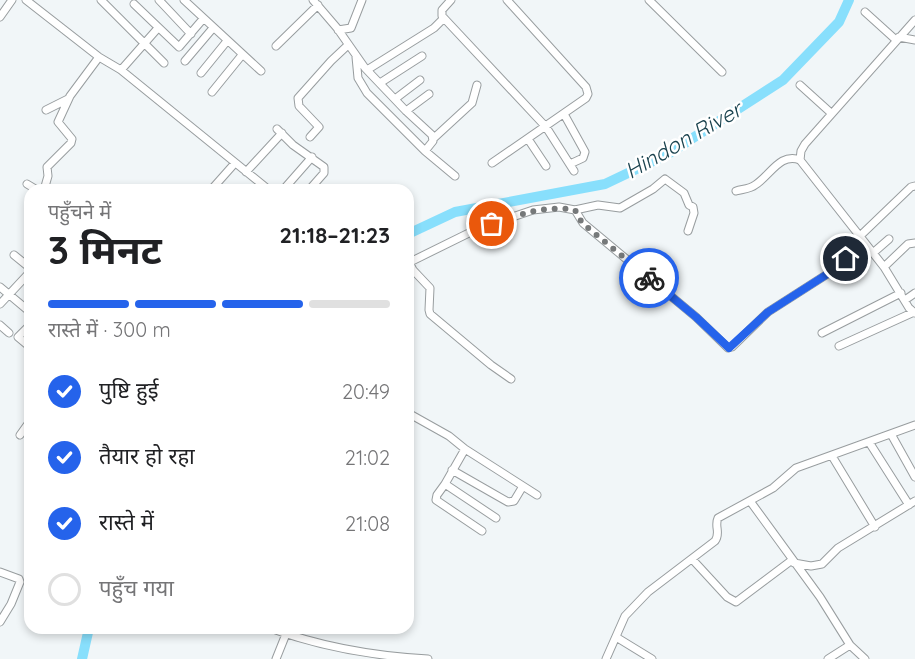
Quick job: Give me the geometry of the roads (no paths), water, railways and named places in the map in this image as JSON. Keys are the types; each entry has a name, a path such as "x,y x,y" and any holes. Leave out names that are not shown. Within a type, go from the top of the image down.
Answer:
{"street":[{"path":"0,17 12,0"},
{"path":"26,0 99,57 121,70 261,184"},
{"path":"101,0 164,63"},
{"path":"159,0 191,34"},
{"path":"184,0 261,71"},
{"path":"338,30 351,28 362,0"},
{"path":"451,0 442,10 444,18 546,128 572,167 583,158 585,152 564,114"},
{"path":"492,163 546,128 586,98 588,90 507,0"},
{"path":"649,0 722,72"},
{"path":"276,46 316,2 367,70 434,138"},
{"path":"134,4 179,47 203,19"},
{"path":"865,12 897,39 915,40"},
{"path":"367,70 434,28 444,18"},
{"path":"800,160 802,147 915,20"},
{"path":"121,70 158,28"},
{"path":"185,61 213,28"},
{"path":"201,73 227,41"},
{"path":"310,138 319,127 299,106 298,98 348,45"},
{"path":"212,92 243,55"},
{"path":"380,83 422,56"},
{"path":"46,184 47,167 71,143 72,139 58,122 68,99 99,57"},
{"path":"356,57 358,78 367,93 425,151 455,176"},
{"path":"395,99 420,80"},
{"path":"425,151 434,138 472,103 477,85"},
{"path":"800,85 831,113"},
{"path":"406,111 429,94"},
{"path":"46,110 68,99"},
{"path":"403,128 416,120"},
{"path":"246,172 279,131 324,167 325,170 314,184"},
{"path":"528,140 546,166"},
{"path":"288,184 312,157"},
{"path":"736,191 758,184 784,159 800,160 884,267 914,313 839,346"},
{"path":"220,184 235,163"},
{"path":"414,260 477,229 533,210 559,207 575,210 598,205 624,207 665,179 684,194 693,207 694,213 688,231"},
{"path":"860,236 911,187 915,186"},
{"path":"575,210 582,223 696,317 729,348 768,312 829,273 865,244"},
{"path":"873,253 889,239"},
{"path":"884,267 908,244 915,243"},
{"path":"14,255 24,264"},
{"path":"414,271 430,288 430,314 511,379"},
{"path":"0,304 24,277"},
{"path":"0,286 24,307"},
{"path":"822,333 901,293"},
{"path":"905,300 915,293"},
{"path":"0,326 9,333"},
{"path":"24,331 18,337 24,342"},
{"path":"414,416 449,436 465,449 537,495"},
{"path":"606,659 625,616 648,592 717,537 718,518 773,488 785,475 796,468 915,425"},
{"path":"20,435 24,429"},
{"path":"891,434 915,477"},
{"path":"793,561 810,566 822,564 838,548 912,503 869,442"},
{"path":"465,449 436,500 482,531"},
{"path":"832,456 875,527"},
{"path":"452,470 508,502 514,501 523,486"},
{"path":"445,484 496,518"},
{"path":"750,501 820,597 850,645 865,659"},
{"path":"692,559 727,597 736,602 793,561"},
{"path":"0,572 19,579 20,582 0,622"},
{"path":"276,659 286,634 342,649 428,659"},
{"path":"616,637 652,659"},
{"path":"828,659 850,645"}],"waterway":[{"name":"Hindon River","path":"414,231 455,212 605,184 668,154 783,80 839,22 849,0"},
{"name":"Hindon River","path":"82,659 88,634"}]}
